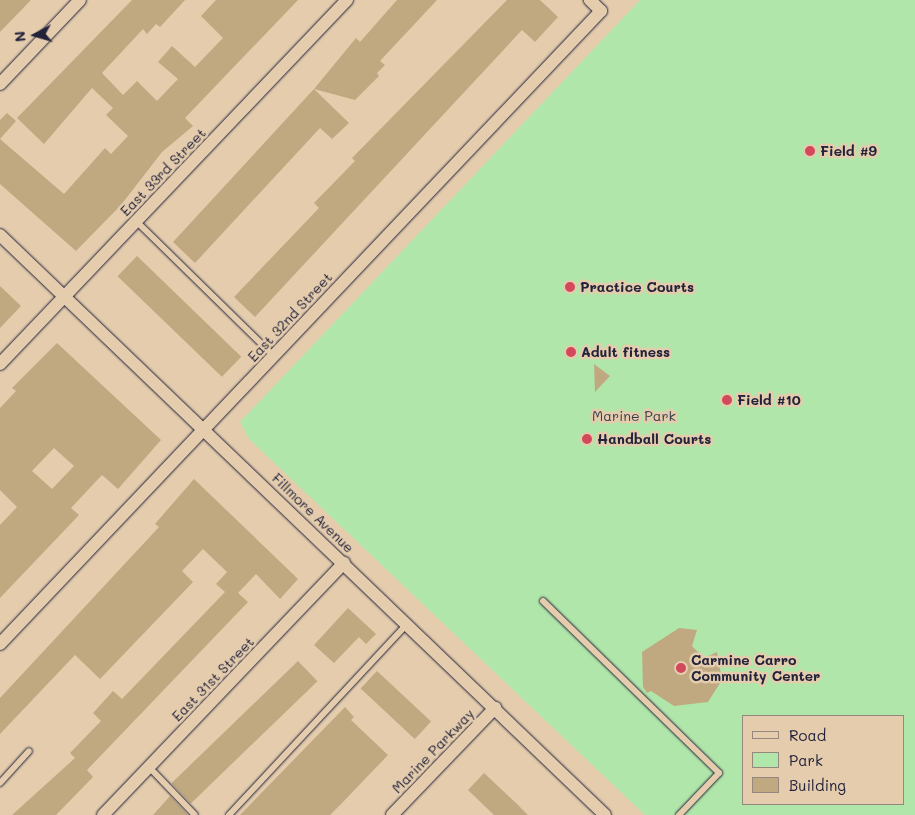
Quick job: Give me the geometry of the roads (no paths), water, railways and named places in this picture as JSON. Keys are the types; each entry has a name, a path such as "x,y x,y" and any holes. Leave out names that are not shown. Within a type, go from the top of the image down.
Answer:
{"street":[{"path":"0,84 80,0"},
{"name":"East 33rd Street","path":"0,364 347,0"},
{"name":"East 32nd Street","path":"0,644 601,11 590,0"},
{"name":"Fillmore Avenue","path":"0,234 605,815"},
{"name":"East 31st Street","path":"104,815 344,563"},
{"name":"Marine Parkway","path":"392,815 495,708"}],"lane":[{"path":"136,221 274,356"},
{"path":"543,601 719,773 679,815"},
{"path":"229,815 407,624"},
{"path":"0,783 29,751"},
{"path":"149,767 195,815"}],"place":[{"name":"Field #9","path":"810,151"},
{"name":"Practice Courts","path":"570,287"},
{"name":"Adult fitness","path":"571,352"},
{"name":"Field #10","path":"727,400"},
{"name":"Handball Courts","path":"587,439"},
{"name":"Carmine Carro Community Center","path":"681,668"}],"park label":[{"name":"Marine Park","path":"634,416"}]}
